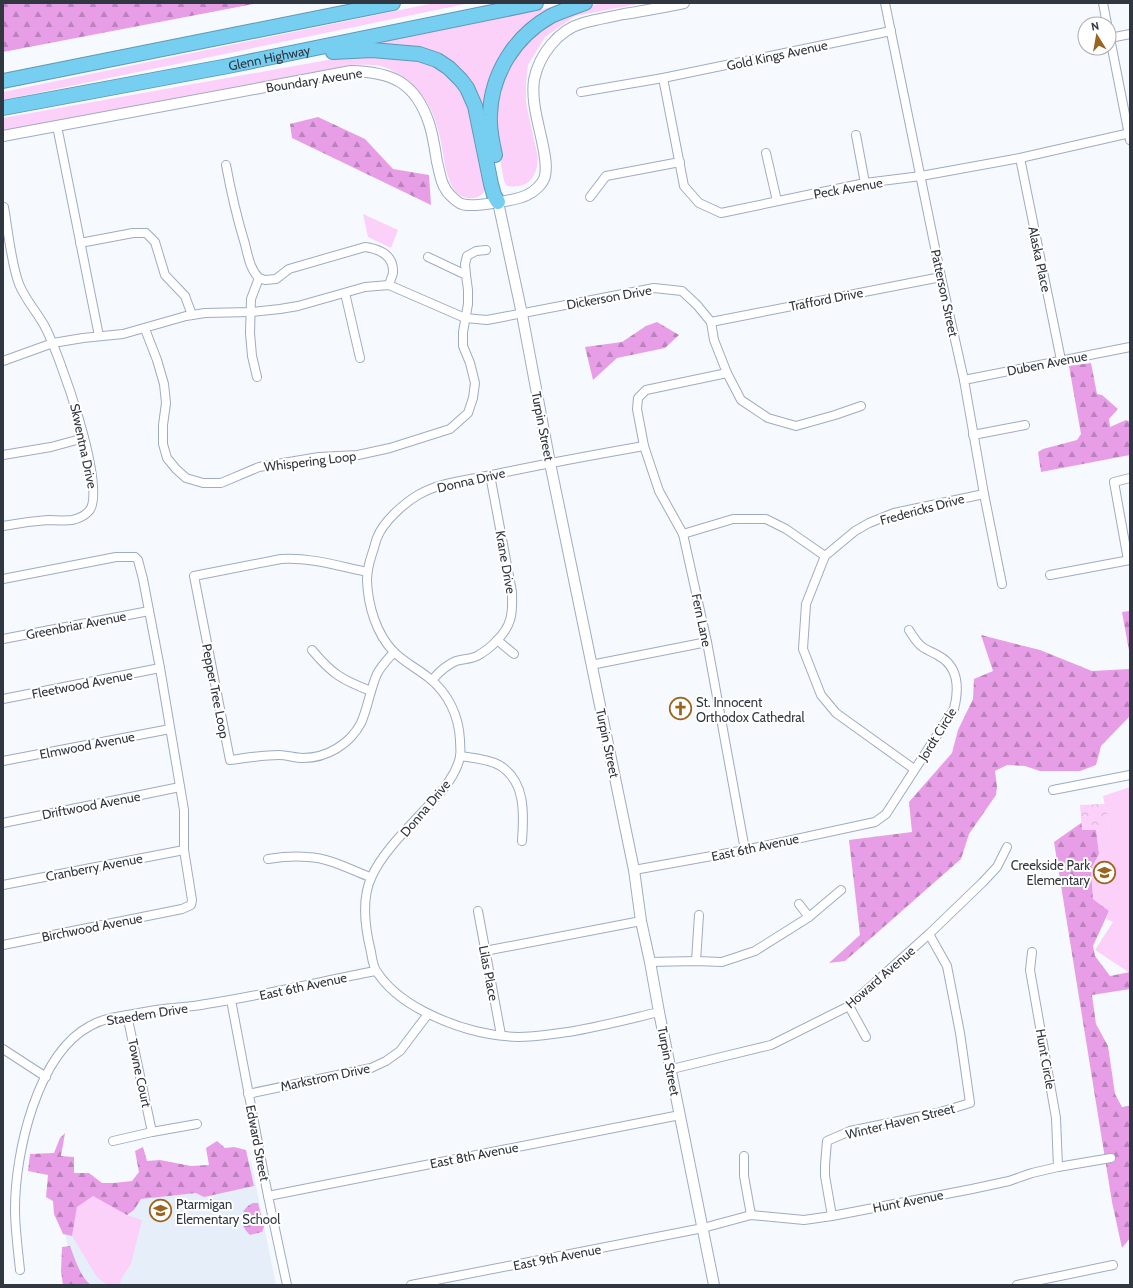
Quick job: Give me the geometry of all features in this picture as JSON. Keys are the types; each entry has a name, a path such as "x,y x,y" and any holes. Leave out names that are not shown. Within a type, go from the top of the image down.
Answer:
{"highway":[{"path":"3,81 393,3"},
{"name":"Glenn Highway","path":"3,108 228,66 536,3"},
{"path":"498,202 500,183 493,145 490,116 491,101 497,76 513,49 529,31 552,16 585,3"},
{"path":"228,66 355,50 406,52 419,54 436,60 449,68 458,77 467,88 472,98 477,115 491,184 498,202"}],"street":[{"name":"Boundary Aveune","path":"3,136 351,71 370,72 382,74 400,81 412,92 422,106 430,124 442,183 449,194 462,204 479,205 498,202 527,196 536,190 545,177 546,163 534,100 534,80 540,62 550,45 565,32 581,23 684,3"},
{"name":"Patterson Street","path":"885,3 941,277 964,380 973,435 1002,584"},
{"path":"1103,3 1105,16"},
{"name":"Gold Kings Avenue","path":"581,92 663,78 891,31"},
{"path":"1117,35 1130,34"},
{"path":"1113,56 1130,135"},
{"name":"Peck Avenue","path":"663,78 684,186 699,203 721,213 865,183 921,176 1020,158 1130,135"},
{"path":"56,126 99,336"},
{"path":"856,135 865,183"},
{"path":"766,153 777,201"},
{"name":"Alaska Place","path":"1020,158 1061,360"},
{"path":"590,197 606,176 680,162"},
{"path":"3,361 53,343 123,334 146,329 192,315 205,313 251,312 298,306 365,287 389,285 393,272 392,264 386,254 376,248 365,247 289,268 276,279 265,280 259,278 253,272 249,260 235,212 226,165"},
{"name":"Turpin Street","path":"498,202 634,870 641,921 672,1069 714,1285"},
{"name":"Skwentna Drive","path":"3,526 49,520 73,520 90,511 94,501 94,488 77,410 53,343 44,325 19,285 4,207"},
{"path":"80,244 133,233 146,233 155,242 165,275 186,296 192,315"},
{"name":"Whispering Loop","path":"146,329 158,360 164,384 166,403 163,425 163,444 167,458 186,478 203,483 221,483 259,467 319,457 358,455 390,448 450,429 468,413 473,398 475,383 464,346 463,332 468,304 465,264 467,256 476,251 486,250"},
{"path":"428,257 466,275"},
{"name":"Trafford Drive","path":"711,322 941,277"},
{"path":"257,377 252,356 250,333 251,299 259,278"},
{"name":"Dickerson Drive","path":"389,285 465,318 487,320 654,288 682,291 697,305 711,322 714,340 727,374 741,400 768,418 796,426 861,406"},
{"path":"345,292 360,358"},
{"name":"Duben Avenue","path":"964,380 1130,347"},
{"name":"Fern Lane","path":"727,374 646,390 638,398 638,409 644,446 659,492 683,534 707,642 745,850"},
{"path":"973,435 1025,425"},
{"path":"3,455 51,448 84,438"},
{"name":"Donna Drive","path":"644,446 550,463 438,486 419,494 403,505 377,536 367,572 367,592 371,608 383,638 394,652 432,680 453,708 458,720 460,756 452,776 442,790 380,860 370,878 366,893 365,913 368,942 375,971 394,991 412,1005 428,1014 464,1028 520,1037 599,1027 659,1012"},
{"name":"Krane Drive","path":"432,680 443,668 454,662 477,656 492,646 510,621 513,607 512,592 490,475"},
{"path":"1050,576 1129,560 1114,482 1130,478"},
{"name":"Fredericks Drive","path":"914,769 836,713 821,695 803,649 806,604 825,556 855,531 869,523 894,513 984,494"},
{"path":"683,534 733,519 766,519 786,529 825,556"},
{"path":"3,579 116,557 130,556 138,560 160,668 184,810 184,850"},
{"name":"Pepper Tree Loop","path":"367,572 296,558 281,559 194,576 230,760 280,755 304,758 327,753 339,748 350,739 360,724 367,708 371,691 378,673 394,652"},
{"name":"Greenbriar Avenue","path":"3,639 149,611"},
{"name":"Jordt Circle","path":"875,822 886,814 954,709 958,696 957,680 952,667 941,657 921,646 909,630"},
{"path":"497,640 514,654"},
{"path":"592,665 707,642"},
{"path":"312,650 336,675 349,683 371,691"},
{"name":"Fleetwood Avenue","path":"3,699 160,668"},
{"name":"Elmwood Avenue","path":"3,761 170,729"},
{"path":"460,756 486,760 500,766 513,777 520,790 524,807 522,841"},
{"path":"1053,790 1130,775"},
{"name":"Driftwood Avenue","path":"3,823 180,787"},
{"name":"East 6th Avenue","path":"634,870 745,850 875,822"},
{"name":"Howard Avenue","path":"672,1069 773,1049 849,1006 929,934 997,867 1007,847"},
{"name":"Cranberry Avenue","path":"3,885 184,850"},
{"name":"Birchwood Avenue","path":"3,945 182,909 191,905 192,900 184,850"},
{"path":"268,859 294,856 310,857 324,860 370,878"},
{"path":"650,962 722,962 755,951 809,917 841,890"},
{"path":"799,904 809,917"},
{"name":"Lilas Place","path":"478,911 501,1035"},
{"path":"696,961 699,915"},
{"path":"485,951 641,921"},
{"name":"Winter Haven Street","path":"832,1216 825,1176 827,1141 850,1131 937,1113 970,1103 960,1033 947,966 929,934"},
{"name":"Hunt Circle","path":"1032,952 1030,970 1056,1118 1058,1167"},
{"name":"East 6th Avenue","path":"231,1000 375,971"},
{"name":"Staedem Drive","path":"20,1270 15,1209 20,1154 32,1108 54,1061 66,1044 90,1026 103,1020 164,1009 192,1007 231,1000"},
{"name":"Edward Street","path":"231,1000 268,1196 287,1285"},
{"path":"849,1006 866,1037"},
{"name":"Markstrom Drive","path":"248,1094 371,1068 386,1062 400,1051 428,1014"},
{"name":"Towne Court","path":"127,1015 152,1132"},
{"path":"3,1049 46,1077"},
{"name":"East 8th Avenue","path":"268,1196 680,1115"},
{"path":"113,1141 197,1124"},
{"path":"744,1156 744,1176 751,1215"},
{"name":"Hunt Avenue","path":"703,1228 751,1215 804,1220 832,1216 1002,1183 1032,1173 1058,1167 1111,1158"},
{"name":"East 9th Avenue","path":"411,1285 703,1228"},
{"path":"1021,1285 1113,1265"}],"shaded area":[{"name":"Ptarmigan Elementary School","path":"251,1161 276,1285 75,1285 58,1195"}],"green space":[{"path":"3,3 258,3 3,52"},
{"path":"434,3 470,3 3,100 3,92"},
{"path":"601,3 643,3 575,16 545,37 528,65 526,83 526,103 538,158 536,171 530,181 526,184 521,186 507,186 504,181 496,126 496,104 502,78 518,52 542,28 570,13"},
{"path":"562,5 517,34 486,132 479,108 426,50 406,45 376,43"},
{"path":"350,56 416,59 431,63 451,78 467,99 486,189 480,196 476,198 463,197 452,187 446,170 440,136 434,117 430,108 419,92 403,78 389,69 376,65 351,65 3,132 3,118"},
{"path":"318,117 365,139 393,169 429,175 431,205 292,138 290,124"},
{"path":"363,214 398,230 391,248 368,237"},
{"path":"657,322 679,335 665,348 617,358 593,380 585,347 622,342 646,326"},
{"path":"1091,363 1097,394 1102,395 1118,409 1109,419 1110,427 1126,420 1130,422 1130,455 1041,472 1038,452 1043,449 1077,440 1081,434 1069,366"},
{"path":"1130,611 1130,656 1122,612"},
{"path":"981,635 1040,650 1092,671 1130,669 1130,716 1101,746 1096,765 1080,771 1040,771 1025,766 1007,765 995,771 997,787 996,795 969,834 961,859 845,961 829,963 860,935 849,840 912,832 909,802 952,753 958,730 973,699 974,679 993,671"},
{"path":"1130,787 1130,973 1095,950 1113,922 1106,919 1109,911 1093,899 1091,869 1099,854 1096,830 1110,830 1103,796"},
{"path":"1105,804 1110,830 1082,830 1080,805"},
{"path":"1094,814 1099,854 1091,869 1093,899 1109,911 1093,946 1095,956 1110,976 1130,972 1130,989 1092,995 1096,1024 1108,1046 1115,1094 1122,1107 1130,1106 1130,1238 1122,1248 1112,1202 1054,842"},
{"path":"65,1133 61,1156 74,1157 74,1173 89,1173 102,1183 132,1181 139,1172 135,1151 143,1147 147,1161 160,1160 191,1166 209,1165 206,1148 217,1141 225,1148 234,1147 246,1150 254,1186 204,1197 196,1193 141,1199 134,1210 127,1215 93,1196 77,1207 72,1236 63,1234 54,1214 53,1201 46,1197 48,1175 28,1171 30,1154 54,1153 60,1138"},
{"path":"93,1196 127,1215 142,1220 131,1264 121,1279 120,1285 107,1285 97,1277 72,1236 77,1206"},
{"path":"253,1203 258,1203 264,1227 262,1232 250,1235 244,1227 242,1218 245,1210"},
{"path":"70,1246 81,1273 91,1285 63,1285 61,1271 62,1247"}],"place":[{"name":"St. Innocent Orthodox Cathedral","path":"681,709"},
{"name":"Creekside Park Elementary","path":"1105,872"},
{"name":"Ptarmigan Elementary School","path":"161,1211"}]}
